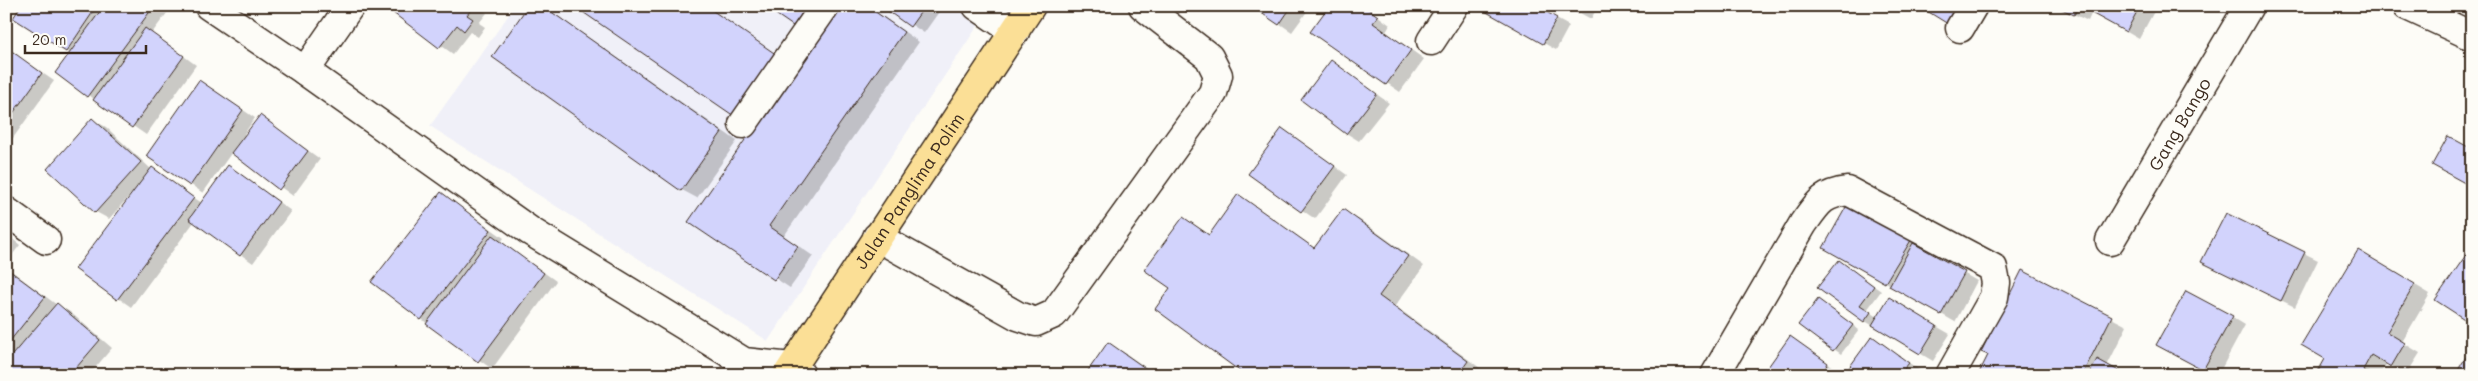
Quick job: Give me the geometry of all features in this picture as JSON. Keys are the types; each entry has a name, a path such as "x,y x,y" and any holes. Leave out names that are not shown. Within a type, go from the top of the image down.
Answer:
{"main road":[{"name":"Jalan Panglima Polim","path":"793,372 878,237 1032,6"}],"street":[{"path":"209,6 306,71 530,231 748,368 793,372"},
{"path":"306,71 350,6"},
{"path":"743,124 825,6"},
{"path":"978,6 1015,32"},
{"path":"878,237 1018,316 1036,322 1054,314 1213,93 1218,75 1209,57 1143,6"},
{"path":"1431,41 1454,6"},
{"name":"Gang Bango","path":"2110,241 2249,6"},
{"path":"2407,6 2472,36"},
{"path":"1715,375 1803,224 1818,204 1831,193 1848,191 1993,268 1996,282 1994,296 1950,375"},
{"path":"6,211 46,240"}],"shaded area":[{"path":"515,6 991,6 768,341 430,126"}],"building":[{"path":"21,6 97,6 66,52 13,18"},
{"path":"104,6 154,6 87,97 55,73"},
{"path":"384,6 474,6 467,15 473,19 464,31 457,25 439,48"},
{"path":"528,6 543,6 722,132 681,191 492,57"},
{"path":"574,6 706,6 777,55 734,116"},
{"path":"764,6 807,6 793,26"},
{"path":"838,6 867,6 904,32 769,226 798,246 774,280 688,222"},
{"path":"881,6 925,6 910,27"},
{"path":"1251,6 1292,6 1279,25"},
{"path":"1329,6 1364,6 1378,16 1373,23 1411,50 1386,85 1310,32"},
{"path":"1476,6 1536,6 1557,18 1543,44"},
{"path":"1566,6 1582,6 1578,13"},
{"path":"1919,6 1959,6 1948,24"},
{"path":"2056,6 2079,6 2074,15"},
{"path":"2085,6 2140,6 2126,32 2084,9"},
{"path":"145,28 184,56 132,128 93,100"},
{"path":"6,47 42,73 6,123"},
{"path":"1331,60 1377,94 1346,134 1301,100"},
{"path":"199,80 243,110 190,186 146,156"},
{"path":"260,115 308,151 279,190 231,153"},
{"path":"92,118 141,162 95,213 47,169"},
{"path":"1282,128 1335,166 1301,212 1248,174"},
{"path":"2448,136 2472,149 2472,187 2432,165"},
{"path":"228,165 279,202 240,256 189,219"},
{"path":"152,167 194,198 117,300 75,269"},
{"path":"441,192 491,230 421,320 371,282"},
{"path":"1238,194 1314,248 1343,209 1408,256 1379,296 1468,361 1458,375 1245,375 1155,309 1170,288 1144,270 1183,217 1209,235"},
{"path":"1851,198 1913,237 1885,283 1823,248"},
{"path":"2226,213 2305,252 2281,301 2201,262"},
{"path":"492,235 544,273 478,362 426,324"},
{"path":"1913,243 1965,272 1941,315 1889,286"},
{"path":"2358,250 2415,284 2387,332 2405,343 2391,367 2371,355 2363,370 2371,375 2316,375 2325,359 2301,345"},
{"path":"2468,252 2472,254 2472,324 2435,300"},
{"path":"1839,260 1874,286 1860,305 1871,312 1864,322 1817,288"},
{"path":"6,268 45,297 6,346"},
{"path":"2022,270 2112,316 2082,375 1978,375 1988,355 1981,352"},
{"path":"2186,291 2233,316 2203,370 2156,345"},
{"path":"1889,297 1937,326 1920,354 1872,325"},
{"path":"1818,299 1853,325 1833,351 1798,325"},
{"path":"57,303 100,340 70,375 6,375 6,362"},
{"path":"1790,336 1828,363 1824,370 1831,375 1779,375 1768,367"},
{"path":"1872,336 1909,363 1904,369 1915,375 1856,375 1848,369"},
{"path":"1108,342 1155,375 1085,375"},
{"path":"2466,357 2472,360 2472,375 2455,375"},
{"path":"2097,359 2126,375 2089,375"}]}
